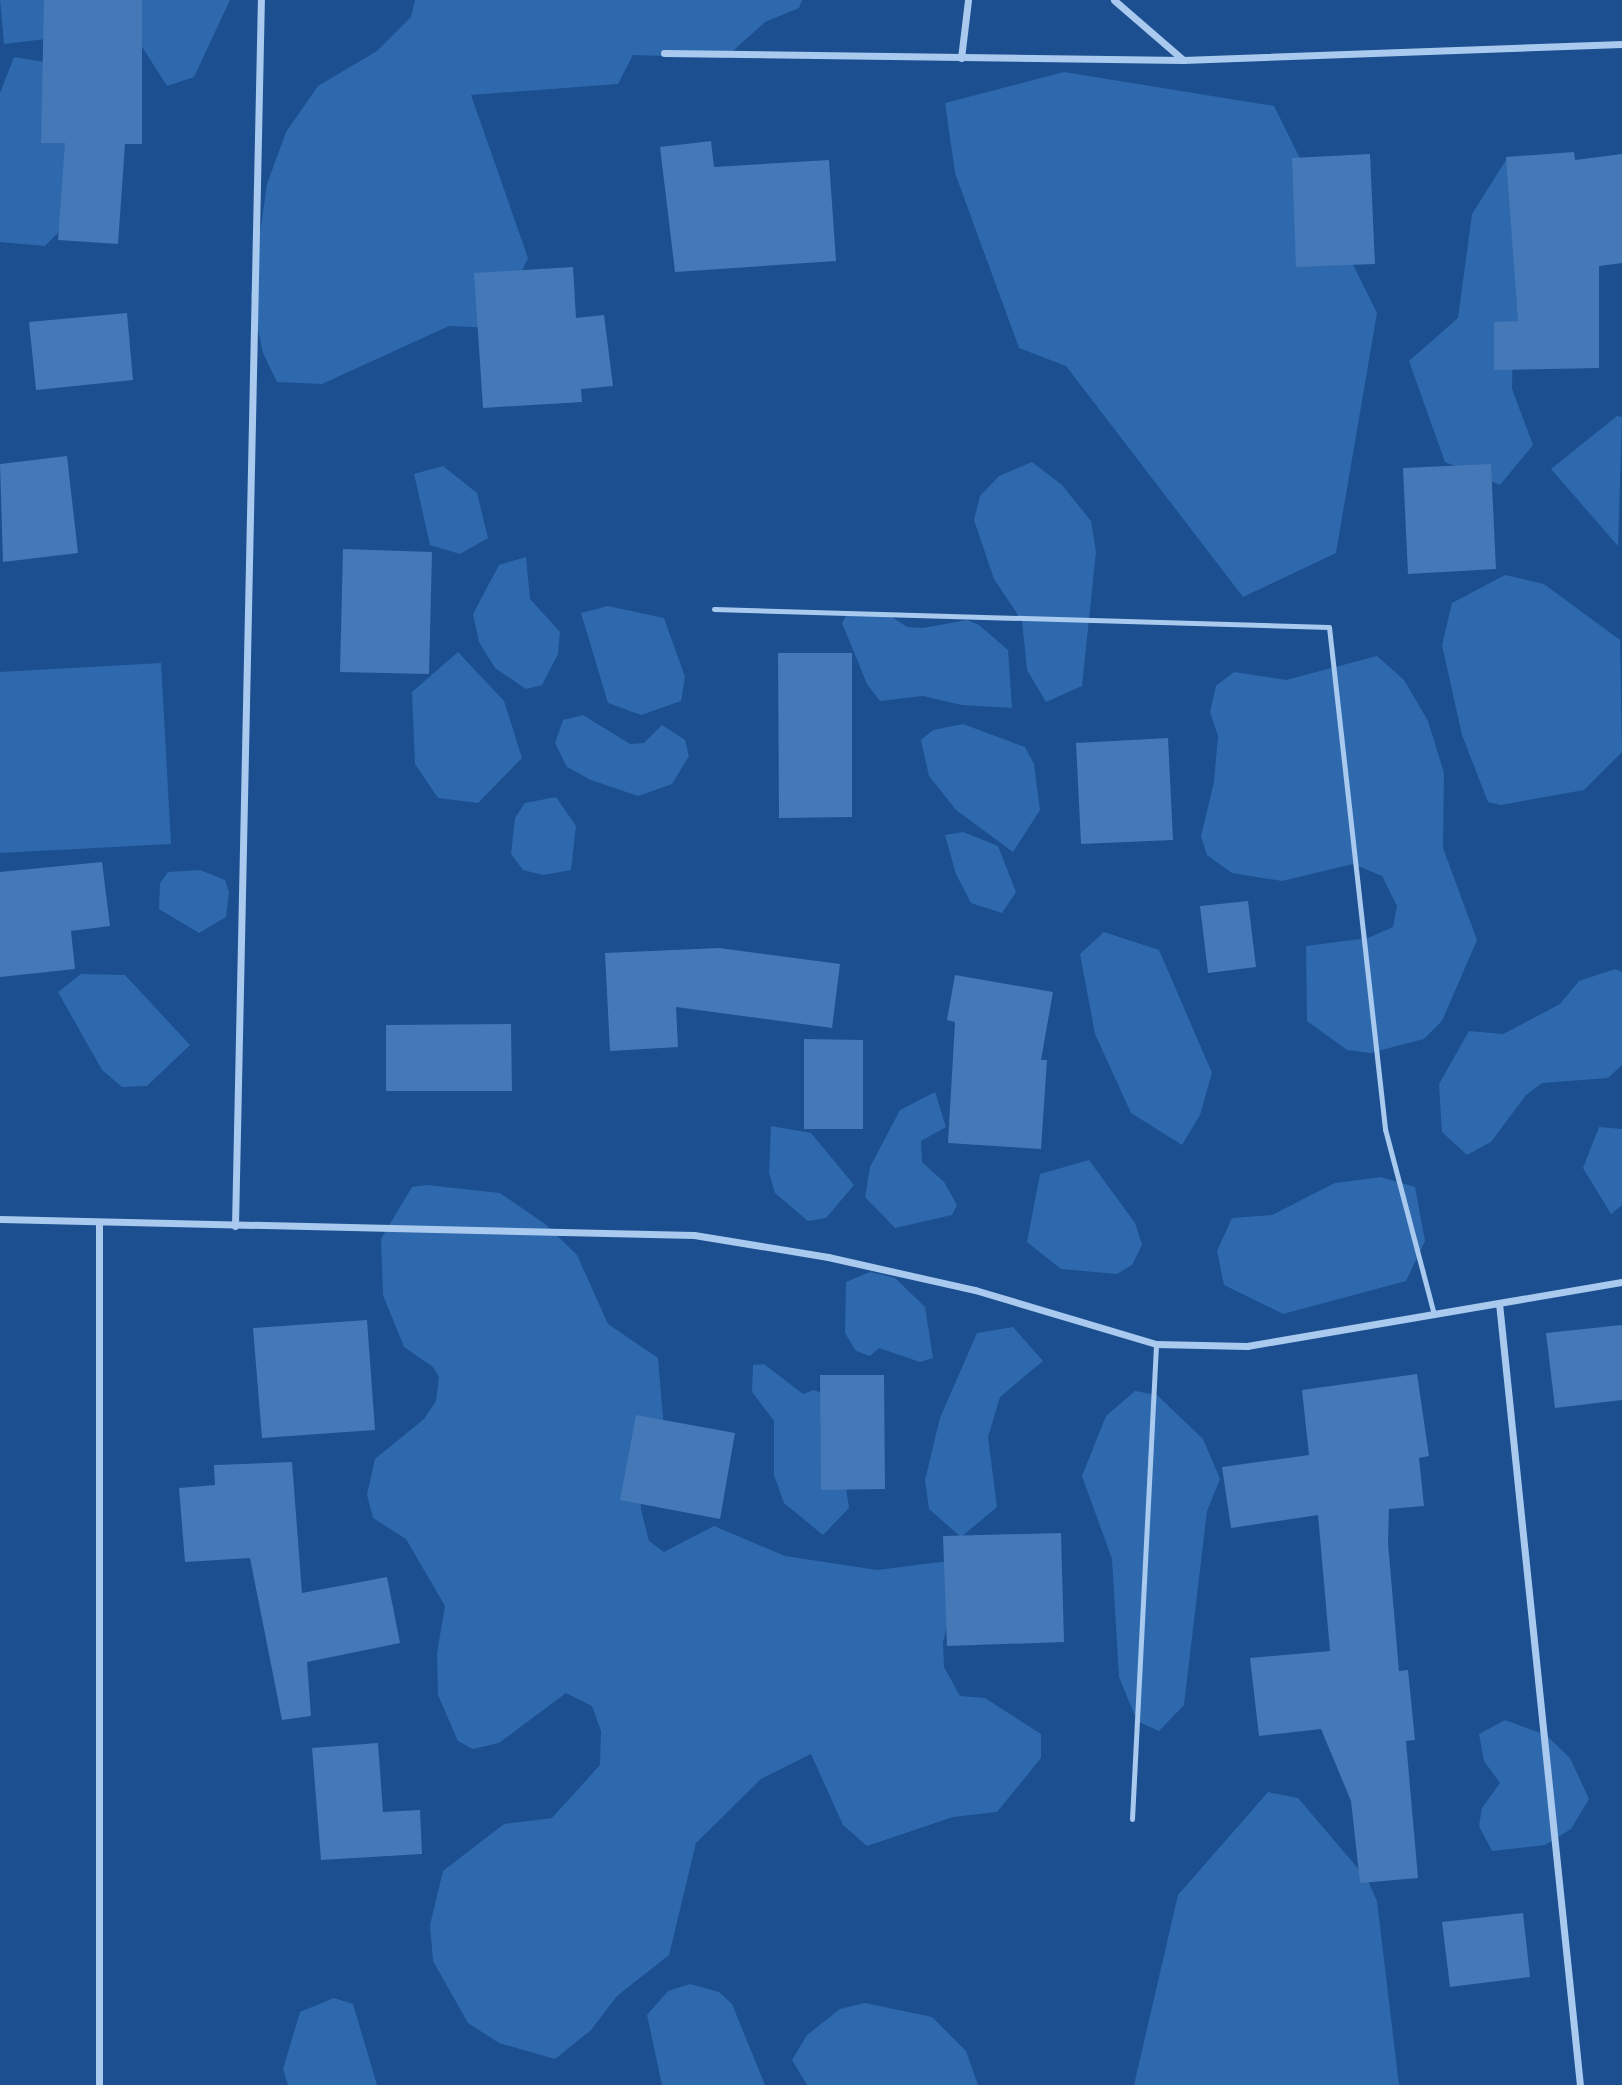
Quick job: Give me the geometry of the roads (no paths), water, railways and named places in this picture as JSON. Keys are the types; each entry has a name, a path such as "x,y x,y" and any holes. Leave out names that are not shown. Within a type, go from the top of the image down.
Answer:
{"street":[{"path":"235,1226 261,0"},
{"path":"961,58 968,0"},
{"path":"1114,0 1182,60"},
{"path":"664,53 1182,60 1622,44"},
{"path":"0,1219 99,1224 694,1235 828,1257 961,1287 1156,1344 1247,1346 1622,1282"},
{"path":"99,1224 99,2085"},
{"path":"1499,1303 1580,2085"}],"lane":[{"path":"714,609 1329,627 1385,1129 1434,1315"},
{"path":"1132,1819 1156,1344"}]}
